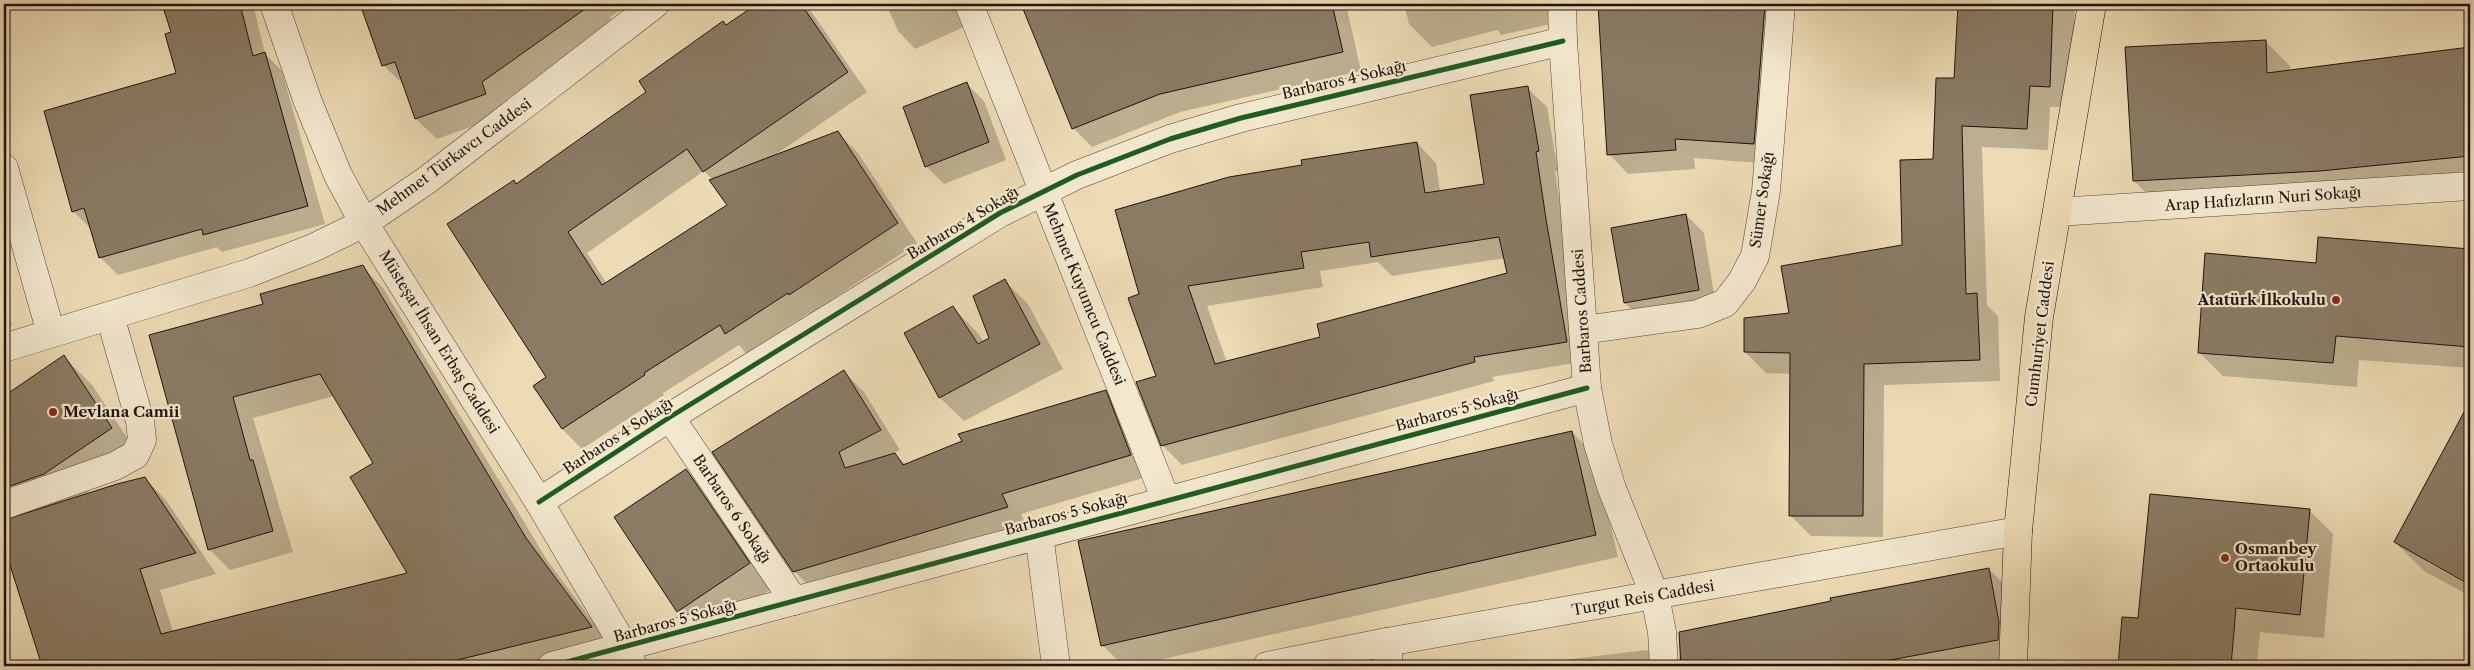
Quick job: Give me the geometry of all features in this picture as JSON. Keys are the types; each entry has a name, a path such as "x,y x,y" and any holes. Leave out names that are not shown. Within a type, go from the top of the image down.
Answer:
{"main road":[{"name":"Cumhuriyet Caddesi","path":"2013,666 2018,531 2039,317 2092,4"}],"street":[{"name":"Müsteşar İhsan Erbaş Caddesi","path":"274,4 308,102 338,175 364,223 539,502 629,657"},
{"name":"Mehmet Türkavcı Caddesi","path":"4,348 249,273 313,248 364,223 427,180 655,4"},
{"name":"Mehmet Kuyumcu Caddesi","path":"970,4 1166,500"},
{"name":"Barbaros Caddesi","path":"1562,4 1587,388 1598,444 1655,596 1662,632 1664,666"},
{"name":"Sümer Sokağı","path":"1583,330 1698,314 1725,303 1742,281 1755,256 1766,191 1781,4"},
{"name":"Barbaros 4 Sokağı","path":"539,502 670,417 1000,213 1043,190 1170,139 1241,118 1563,41"},
{"path":"4,168 51,333"},
{"name":"Arap Hafızların Nuri Sokağı","path":"2057,212 2470,186"},
{"path":"4,506 115,466 135,455 142,440 140,421 110,316"},
{"name":"Barbaros 5 Sokağı","path":"552,666 629,657 794,601 1587,388"},
{"name":"Barbaros 6 Sokağı","path":"670,417 794,601"},
{"name":"Turgut Reis Caddesi","path":"1267,666 1388,654 1655,596 2018,531"},
{"path":"1039,534 1056,666"}],"building":[{"path":"162,4 240,4 253,56 265,52 308,206 203,235 202,229 99,258 84,208 72,212 44,111 176,73 165,34 171,32"},
{"path":"360,4 592,4 482,82 486,94 415,119 395,62 382,66"},
{"path":"757,4 801,4 848,72 703,172 687,149 568,232 602,285 727,205 709,180 838,131 898,223 789,295 788,293 725,334 720,325 644,373 645,375 562,429 533,386 546,377 447,224 514,180 516,184 646,92 639,81 723,21 726,25"},
{"path":"1021,4 1332,4 1343,52 1160,94 1072,129"},
{"path":"1598,4 1765,4 1754,144 1675,139 1676,150 1607,155"},
{"path":"1958,4 2053,4 2050,87 2030,86 2027,129 1962,126 1966,294 1977,293 1980,360 1864,364 1863,516 1789,516 1790,353 1744,352 1744,318 1789,313 1781,266 1902,245 1900,160 1933,159 1936,78 1954,78"},
{"path":"2266,40 2267,73 2470,47 2470,156 2320,171 2133,181 2125,47"},
{"path":"967,82 989,142 925,167 903,107"},
{"path":"1528,86 1539,151 1536,152 1546,219 1567,342 1474,357 1475,362 1161,446 1136,382 1156,376 1128,298 1139,294 1115,210 1229,177 1302,165 1301,160 1417,142 1425,193 1484,184 1470,95","holes":["1499,237 1507,273 1317,324 1320,337 1215,364 1188,286 1304,268 1301,252 1369,242 1371,257"]},
{"path":"1686,214 1699,290 1624,303 1611,228"},
{"name":"Atatürk İlkokulu","path":"2318,237 2470,249 2470,347 2336,336 2333,363 2198,353 2205,253 2316,263"},
{"path":"363,265 526,538 592,627 433,666 42,666 4,546 4,520 117,484 145,477 196,553 140,569 161,634 407,573 350,477 373,463 320,374 233,397 250,460 253,460 273,531 208,550 149,335 263,304 260,294"},
{"path":"1005,279 1040,344 939,398 904,333 953,306 978,344 989,338 973,296"},
{"name":"Mevlana Camii","path":"64,355 112,428 44,474 10,486 4,476 4,396"},
{"path":"844,370 881,430 839,452 845,468 895,453 903,465 962,441 958,434 1106,390 1131,455 1002,494 1008,507 793,572 712,452"},
{"path":"2470,401 2470,585 2394,542"},
{"path":"1572,431 1596,535 1101,646 1078,541"},
{"path":"686,469 750,563 677,612 614,517"},
{"name":"Osmanbey Ortaokulu","path":"2150,494 2310,509 2300,615 2236,608 2231,666 2118,666 2122,617 2138,618"},
{"path":"1989,568 1999,622 1998,640 1858,666 1681,666 1679,632 1831,601 1830,598"}],"cycle path":[{"path":"539,502 670,417 1000,213 1077,175 1170,139 1241,118 1563,41"},
{"path":"552,666 1587,388"}],"place":[{"name":"Atatürk İlkokulu","path":"2336,300"},
{"name":"Mevlana Camii","path":"53,412"},
{"name":"Osmanbey Ortaokulu","path":"2225,558"}]}
